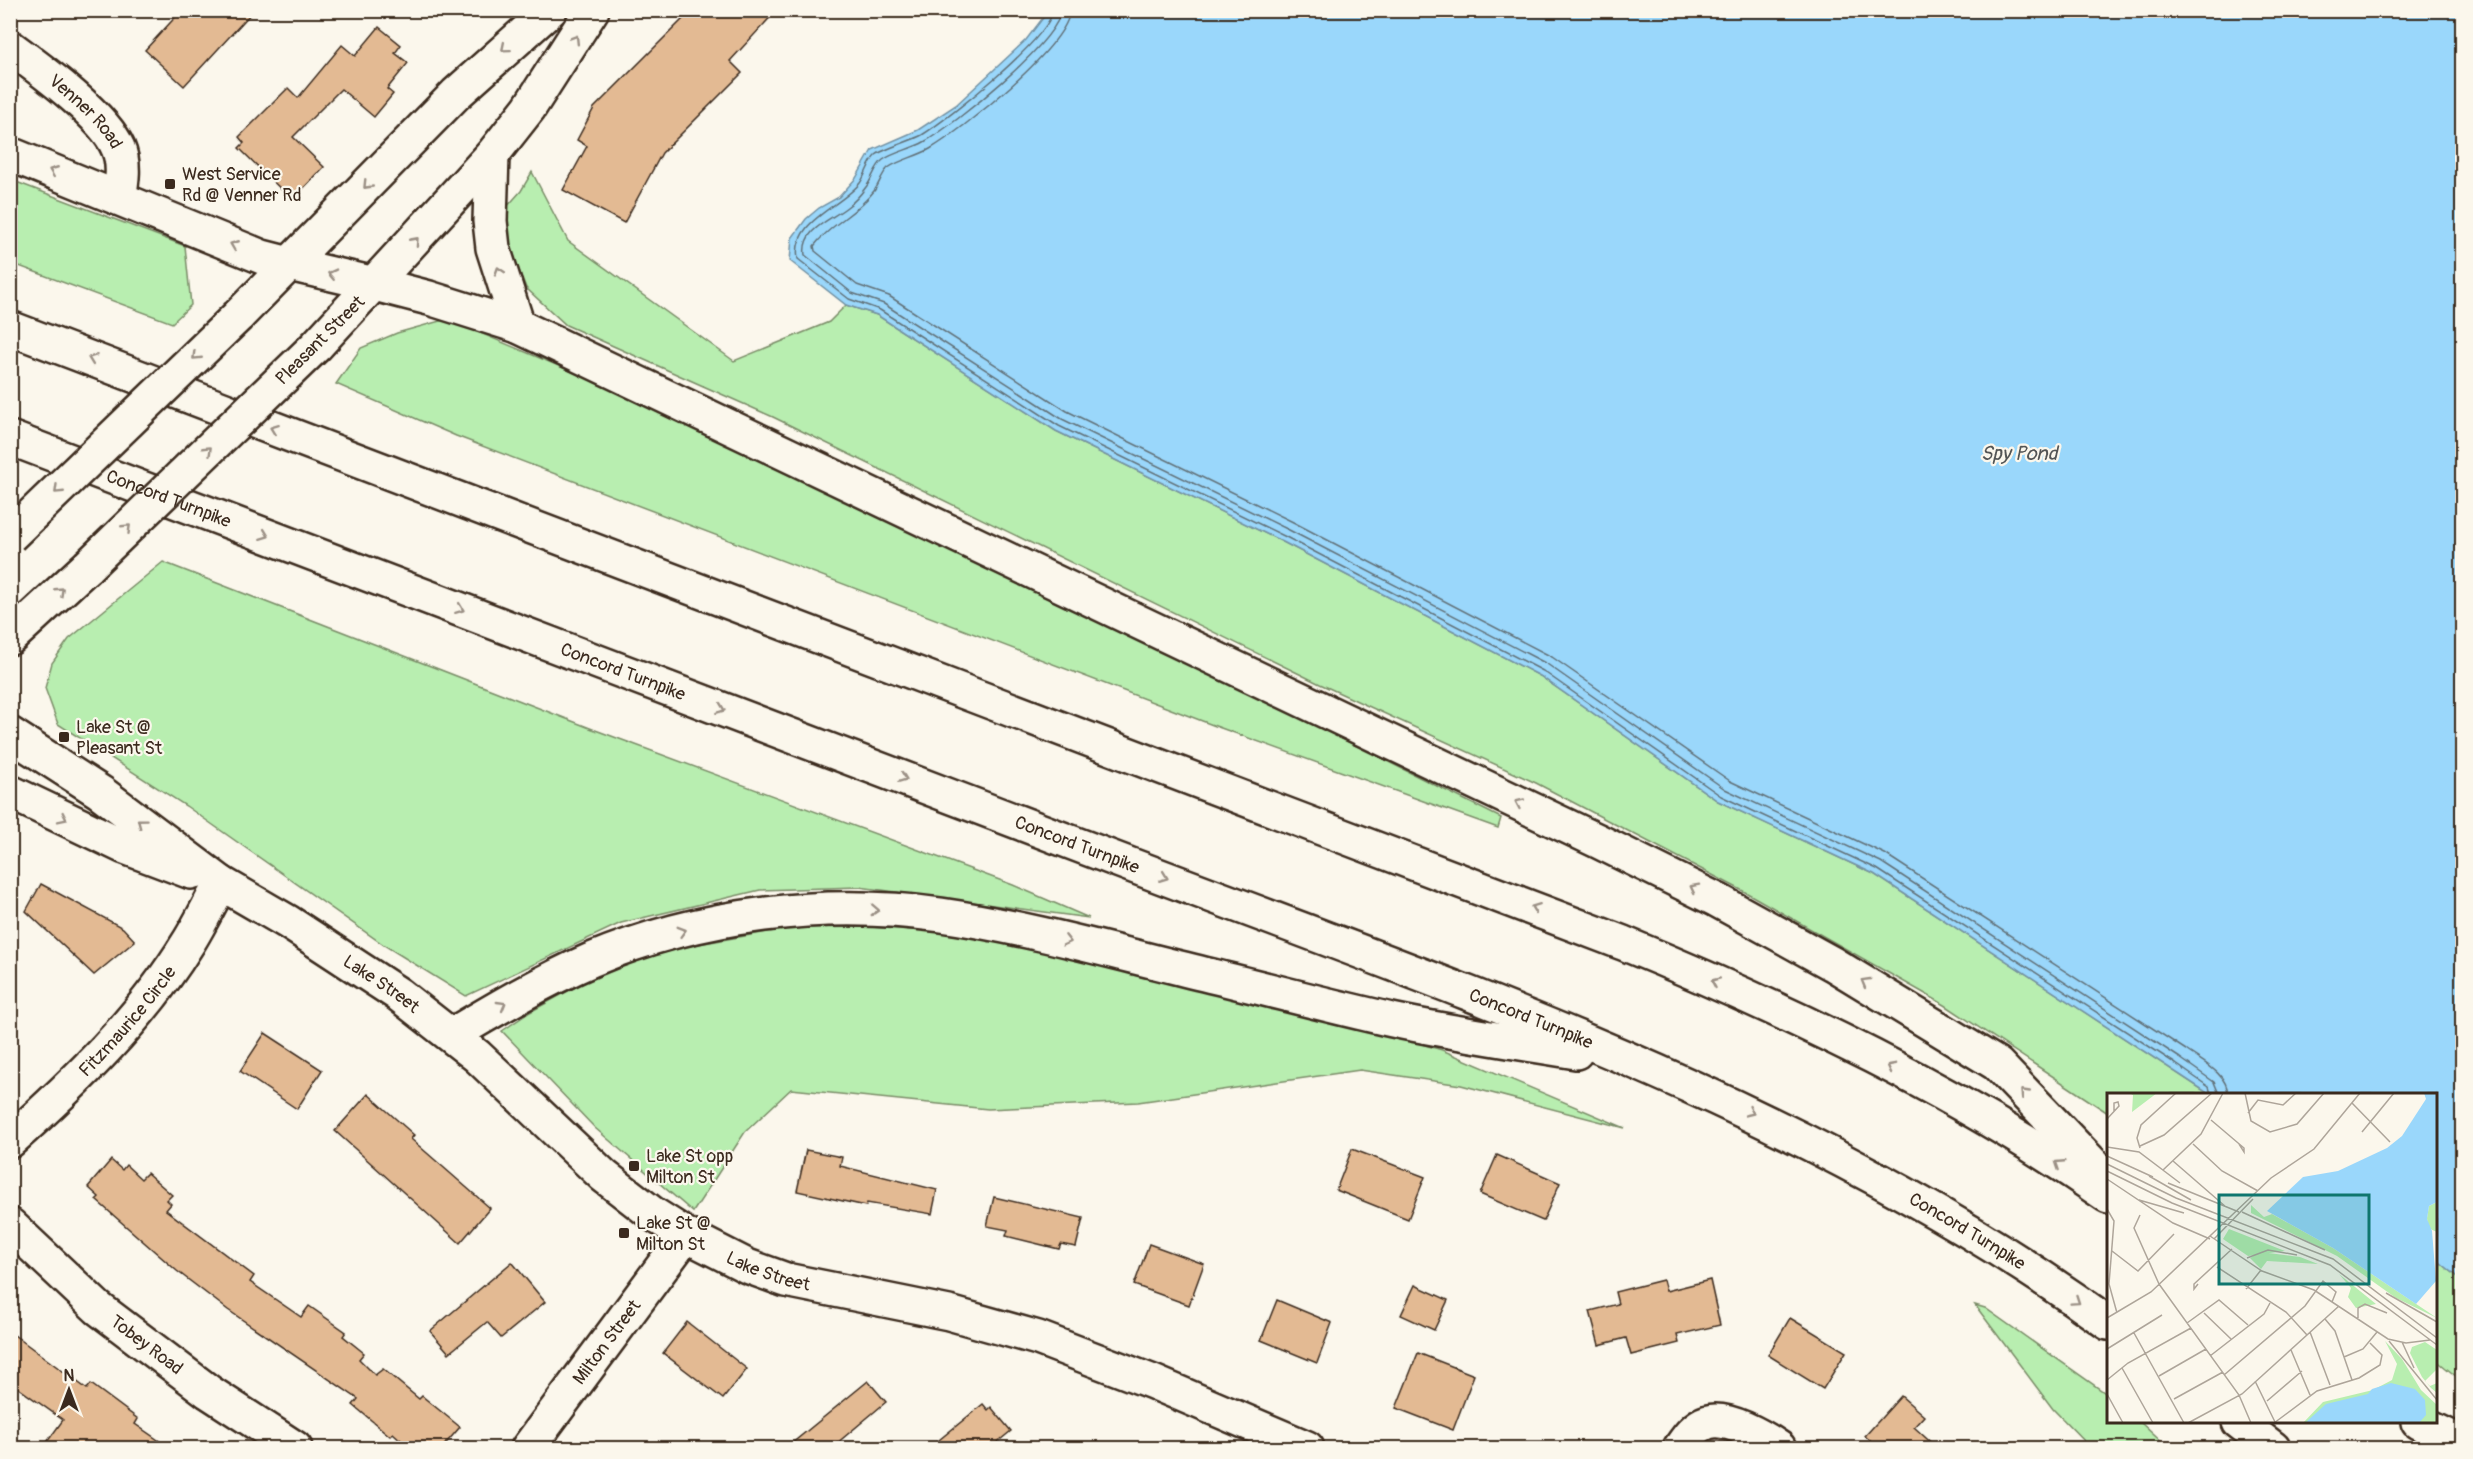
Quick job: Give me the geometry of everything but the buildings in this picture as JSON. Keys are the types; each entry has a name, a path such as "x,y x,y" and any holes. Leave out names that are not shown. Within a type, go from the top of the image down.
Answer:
{"main road":[{"path":"10,536 238,316 456,94 550,10"},
{"name":"Pleasant Street","path":"10,638 316,346 375,284 492,155 529,108 592,10"},
{"name":"Venner Road","path":"10,47 96,118 110,134 122,158 119,198"},
{"path":"10,154 262,257 429,298 518,326 1598,841 1717,900 1842,969 1997,1065 2107,1178"},
{"path":"492,155 489,221 493,248 518,326"},
{"path":"10,328 1665,960 1867,1054 1996,1126 2107,1195"},
{"name":"Concord Turnpike","path":"10,438 1272,918 1644,1065 1768,1121 1876,1177 1988,1244 2107,1322"},
{"name":"Lake Street","path":"10,734 100,792 221,883 345,958 452,1035 604,1176 653,1214 686,1235 747,1266 786,1280 949,1313 1038,1338 1153,1382 1307,1449"},
{"name":"Lake Street","path":"10,792 125,847 221,883"},
{"name":"Fitzmaurice Circle","path":"10,1141 81,1074 146,1000 189,943 221,883"},
{"path":"452,1035 567,972 641,943 693,927 749,917 802,911 858,909 912,912 992,923 1393,1020 1644,1065"},
{"name":"Tobey Road","path":"10,1225 98,1308 209,1392 295,1449"},
{"name":"Milton Street","path":"528,1449 686,1235"},
{"path":"1680,1449 1697,1427 1709,1421 1745,1428 1779,1449"},
{"path":"2240,1423 2273,1449"},
{"path":"2405,1423 2437,1449"},
{"path":"2420,1423 2463,1443"}],"green space":[{"path":"532,172 568,241 734,361 829,322 846,305 877,315 1056,431 1283,542 1540,676 1718,801 1874,874 2207,1093 2107,1093 2107,1112 1945,1005 1747,893 1536,783 1320,684 773,417 566,325 526,288 510,247 505,209 521,191"},
{"path":"11,180 185,246 191,305 172,323 11,263"},
{"path":"447,319 611,388 1242,689 1501,818 1498,828 1218,727 456,436 336,384 361,348 397,333"},
{"path":"163,562 590,728 1013,885 1089,918 859,887 760,890 621,923 466,996 384,945 186,806 58,724 45,688 52,663 69,639"},
{"path":"871,927 938,932 1047,951 1329,1017 1442,1050 1625,1128 1461,1085 1360,1070 1138,1102 988,1109 791,1089 745,1132 693,1212 595,1128 502,1031 530,1012 608,969 687,946 792,928"},
{"path":"2437,1260 2462,1280 2462,1381 2437,1361"},
{"path":"1975,1305 1985,1308 2107,1394 2107,1423 2141,1423 2168,1448 2091,1448 2053,1409"}],"water":[{"name":"Spy Pond","path":"1049,10 2462,11 2462,1280 2437,1260 2437,1093 2207,1093 1874,874 1718,801 1540,676 1283,542 1056,431 877,315 846,305 790,261 792,238 806,219 819,208 839,197 856,178 872,150 918,130 956,105 1026,40"}],"place":[{"name":"West Service Rd @ Venner Rd","path":"170,184"},
{"name":"Lake St @ Pleasant St","path":"64,737"},
{"name":"Lake St opp Milton St","path":"634,1166"},
{"name":"Lake St @ Milton St","path":"624,1233"}]}
